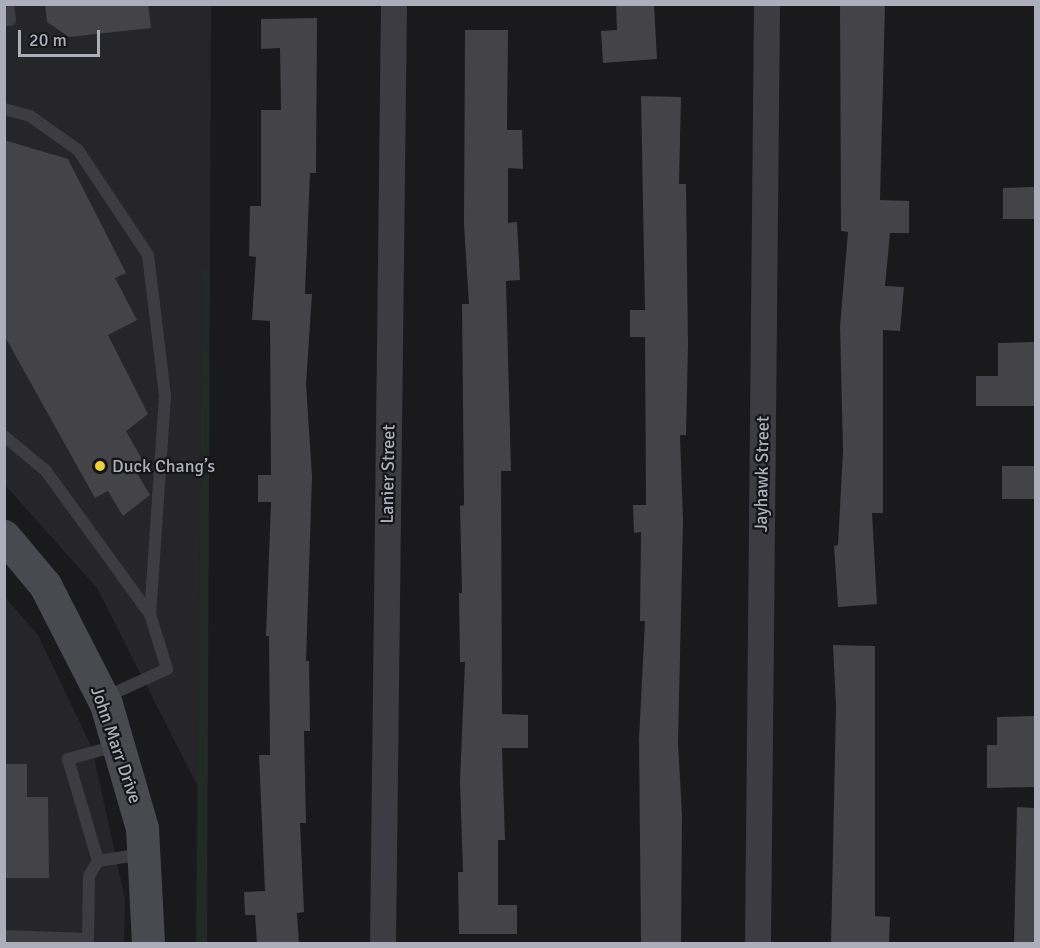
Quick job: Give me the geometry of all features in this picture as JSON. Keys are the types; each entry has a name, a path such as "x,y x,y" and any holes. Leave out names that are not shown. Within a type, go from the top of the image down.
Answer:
{"street":[{"name":"Lanier Street","path":"383,944 394,4"},
{"name":"Jayhawk Street","path":"758,944 767,4"},
{"name":"John Marr Drive","path":"4,536 45,585 103,698 120,745 142,828 148,944"}],"lane":[{"path":"4,20 10,20 8,4"},
{"path":"4,109 30,116 78,150 148,255 165,396 150,614"},
{"path":"4,436 46,471 150,614 167,669 103,698"},
{"path":"4,936 88,939 89,876 98,861 68,759 120,745"},
{"path":"98,861 145,854"}],"shaded area":[{"path":"4,5 211,5 210,269 202,269 198,787 97,588 5,485"},
{"path":"202,269 210,269 207,943 196,944"},
{"path":"4,596 38,635 92,748 125,899 124,943 5,943"}],"building":[{"path":"45,4 148,4 151,28 69,37 47,22"},
{"path":"616,4 654,4 657,59 603,63 601,31 617,30"},
{"path":"840,4 885,4 880,200 909,201 909,233 890,233 885,286 904,287 900,331 883,330 883,513 872,513 877,604 838,607 834,546 838,545 843,451 840,326 848,232 841,231"},
{"path":"317,18 316,173 310,173 305,294 312,294 306,384 312,476 306,661 309,661 310,731 304,731 306,823 300,823 304,912 297,913 299,944 257,944 255,915 245,915 244,892 265,891 259,755 270,755 269,636 266,636 271,502 258,502 258,475 271,475 270,321 252,320 256,257 249,256 250,206 261,206 261,110 281,110 280,48 261,49 261,19"},
{"path":"465,30 508,30 507,130 522,130 523,169 508,168 508,223 517,222 520,280 506,281 511,471 501,471 502,714 528,715 528,748 502,748 505,840 498,840 498,905 517,905 517,934 459,934 458,872 463,872 460,781 465,662 460,662 459,593 462,593 460,506 464,505 462,304 469,304 464,225"},
{"path":"641,96 681,97 679,184 686,184 688,345 686,435 680,435 683,521 678,744 682,814 681,944 641,944 639,739 645,621 640,621 641,532 634,533 633,505 646,505 645,337 630,337 630,310 645,310"},
{"path":"4,140 68,159 126,273 115,278 137,320 108,335 148,414 126,431 144,463 135,470 150,495 123,516 108,491 95,498 4,335"},
{"path":"1035,187 1035,219 1003,219 1003,188"},
{"path":"1035,342 1035,406 976,406 976,376 998,376 998,343"},
{"path":"1002,466 1035,466 1035,499 1002,499"},
{"path":"833,645 875,646 875,916 890,917 889,944 831,944 836,706"},
{"path":"1035,716 1035,787 987,788 987,745 997,745 997,717"},
{"path":"4,764 27,764 27,797 48,797 49,878 4,878"},
{"path":"1017,807 1035,808 1035,944 1014,944"}],"place":[{"name":"Duck Chang’s","path":"100,466"}]}
